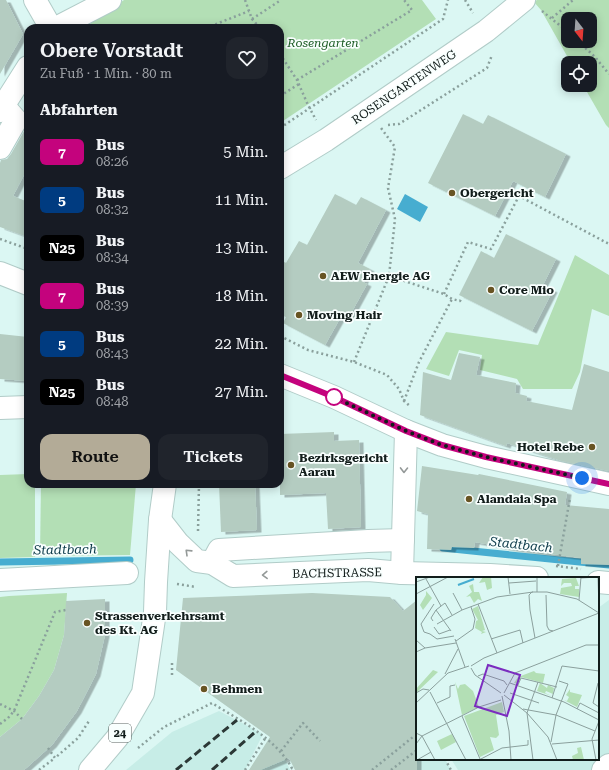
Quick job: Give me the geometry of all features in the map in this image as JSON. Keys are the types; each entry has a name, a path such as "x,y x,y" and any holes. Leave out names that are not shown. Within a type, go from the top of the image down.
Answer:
{"street":[{"path":"35,0 49,24"},
{"path":"64,24 110,0"},
{"name":"ROSENGARTENWEG","path":"284,166 326,140 486,31 533,5"},
{"path":"0,148 16,120 2,108 24,73"},
{"path":"0,274 24,283"},
{"path":"284,377 334,397 406,431 442,445 486,457 609,484"},
{"path":"0,408 24,407"},
{"path":"402,573 406,431"},
{"name":"24","path":"90,770 117,738 143,693 155,612 160,520 164,488"},
{"name":"BACHSTRASSE","path":"160,520 178,543 197,561 212,563 234,576 368,570 402,573 521,577"},
{"path":"212,563 219,550 403,540"},
{"path":"368,541 368,570"},
{"path":"0,580 127,573"},
{"path":"599,582 609,583"},
{"path":"603,770 609,765"}],"path":[{"path":"245,0 252,19 256,24"},
{"path":"252,19 281,0"},
{"path":"297,80 412,10 404,0"},
{"path":"284,125 443,19 448,0"},
{"path":"552,18 573,0"},
{"path":"533,5 561,26"},
{"path":"216,24 249,11"},
{"path":"585,48 609,74"},
{"path":"284,60 297,80 309,108 326,140"},
{"path":"284,93 299,84"},
{"path":"354,362 389,276 395,219 388,188 395,146 369,111"},
{"path":"444,294 468,242 491,249 519,196 609,244"},
{"path":"0,239 24,248"},
{"path":"389,276 444,294 452,299 460,301 462,297"},
{"path":"284,338 308,350 354,362 387,374 399,389 404,401 419,362 452,299"},
{"path":"198,534 199,488"},
{"path":"558,566 570,497"},
{"path":"0,724 14,711 55,612 66,610"},
{"path":"136,750 164,727 212,703 266,737 281,751 292,769 286,770"},
{"path":"0,704 14,711 22,719"},
{"path":"39,770 78,738 89,721"},
{"path":"281,751 303,723 320,741"},
{"path":"244,770 266,737"},
{"path":"372,770 416,737"},
{"path":"48,748 55,758"},
{"path":"391,770 416,751"},
{"path":"447,760 452,770"}],"shaded area":[{"path":"609,600 609,770 458,770 452,760 599,760 599,607"},
{"path":"219,711 263,734 245,770 126,770 172,732"},
{"path":"282,752 290,770 250,770"},
{"path":"416,759 446,760 451,770 393,770"}],"green space":[{"name":"Rosengarten","path":"124,0 422,0 436,19 284,120 284,24 90,24"},
{"path":"537,0 609,0 609,128 587,92 597,92 597,56 567,56 563,48 597,48 597,12 561,12 561,45 541,10 534,2"},
{"path":"575,255 609,275 609,316 592,309 580,372 572,389 523,389 517,379 480,370 482,355 459,350 449,376 426,369 446,332 538,345"},
{"path":"24,474 24,488 35,488 35,557 0,558 0,475"},
{"path":"41,488 136,488 130,555 40,556"},
{"path":"67,593 64,635 54,670 39,696 22,719 0,737 0,597"}],"water":[{"path":"405,194 428,207 420,222 397,209"}],"building":[{"path":"0,0 6,0 23,34 0,74"},
{"path":"463,114 483,124 488,115 566,154 545,197 513,181 495,216 428,183"},
{"path":"24,131 24,175 13,196 24,200 24,236 0,227 0,163 1,160 7,159"},
{"name":"AEW Energie AG","path":"335,194 356,205 361,197 386,210 358,263 370,269 363,282 367,284 349,317 343,313 325,345 284,324 286,317 284,316 284,262 286,263 299,241 307,245"},
{"path":"506,234 556,259 543,285 553,290 532,331 459,295 481,251 494,258"},
{"path":"0,334 24,337 24,381 0,379"},
{"path":"459,353 480,357 476,375 516,383 515,393 527,396 526,401 572,410 584,364 609,372 609,471 562,461 507,443 506,446 420,415 423,372 451,380"},
{"path":"334,432 334,441 359,440 361,527 328,529 326,493 280,495 280,488 284,488 284,434"},
{"path":"422,466 479,474 567,492 565,505 609,509 609,565 581,564 581,558 513,549 475,542 474,548 452,547 451,550 427,549 428,514 417,511"},
{"path":"219,488 255,488 257,530 221,532"},
{"path":"312,593 390,597 403,611 416,601 417,770 295,770 289,758 260,770 249,770 270,737 176,670 183,598"},
{"path":"105,599 105,635 96,674 77,711 52,745 24,770 0,770 0,737 22,719 39,696 54,670 64,635 66,601"}],"waterway":[{"name":"Stadtbach","path":"443,548 609,565"},
{"name":"Stadtbach","path":"0,562 130,560"}],"railway":[{"path":"176,770 237,720"},
{"path":"212,770 254,733"}],"bus line":[{"name":"7","path":"284,377 334,397 419,437 442,445 486,457 609,484"}],"place":[{"name":"Obergericht","path":"452,193"},
{"name":"AEW Energie AG","path":"323,276"},
{"name":"Core Mio","path":"491,290"},
{"name":"Moving Hair","path":"299,315"},
{"name":"Hotel Rebe","path":"592,447"},
{"name":"Bezirksgericht Aarau","path":"291,465"},
{"name":"Alandaia Spa","path":"469,499"},
{"name":"Strassenverkehrsamt des Kt. AG","path":"87,623"},
{"name":"Behmen","path":"204,689"}],"route":[{"path":"334,397 419,437 442,445 486,457 582,478"}]}
